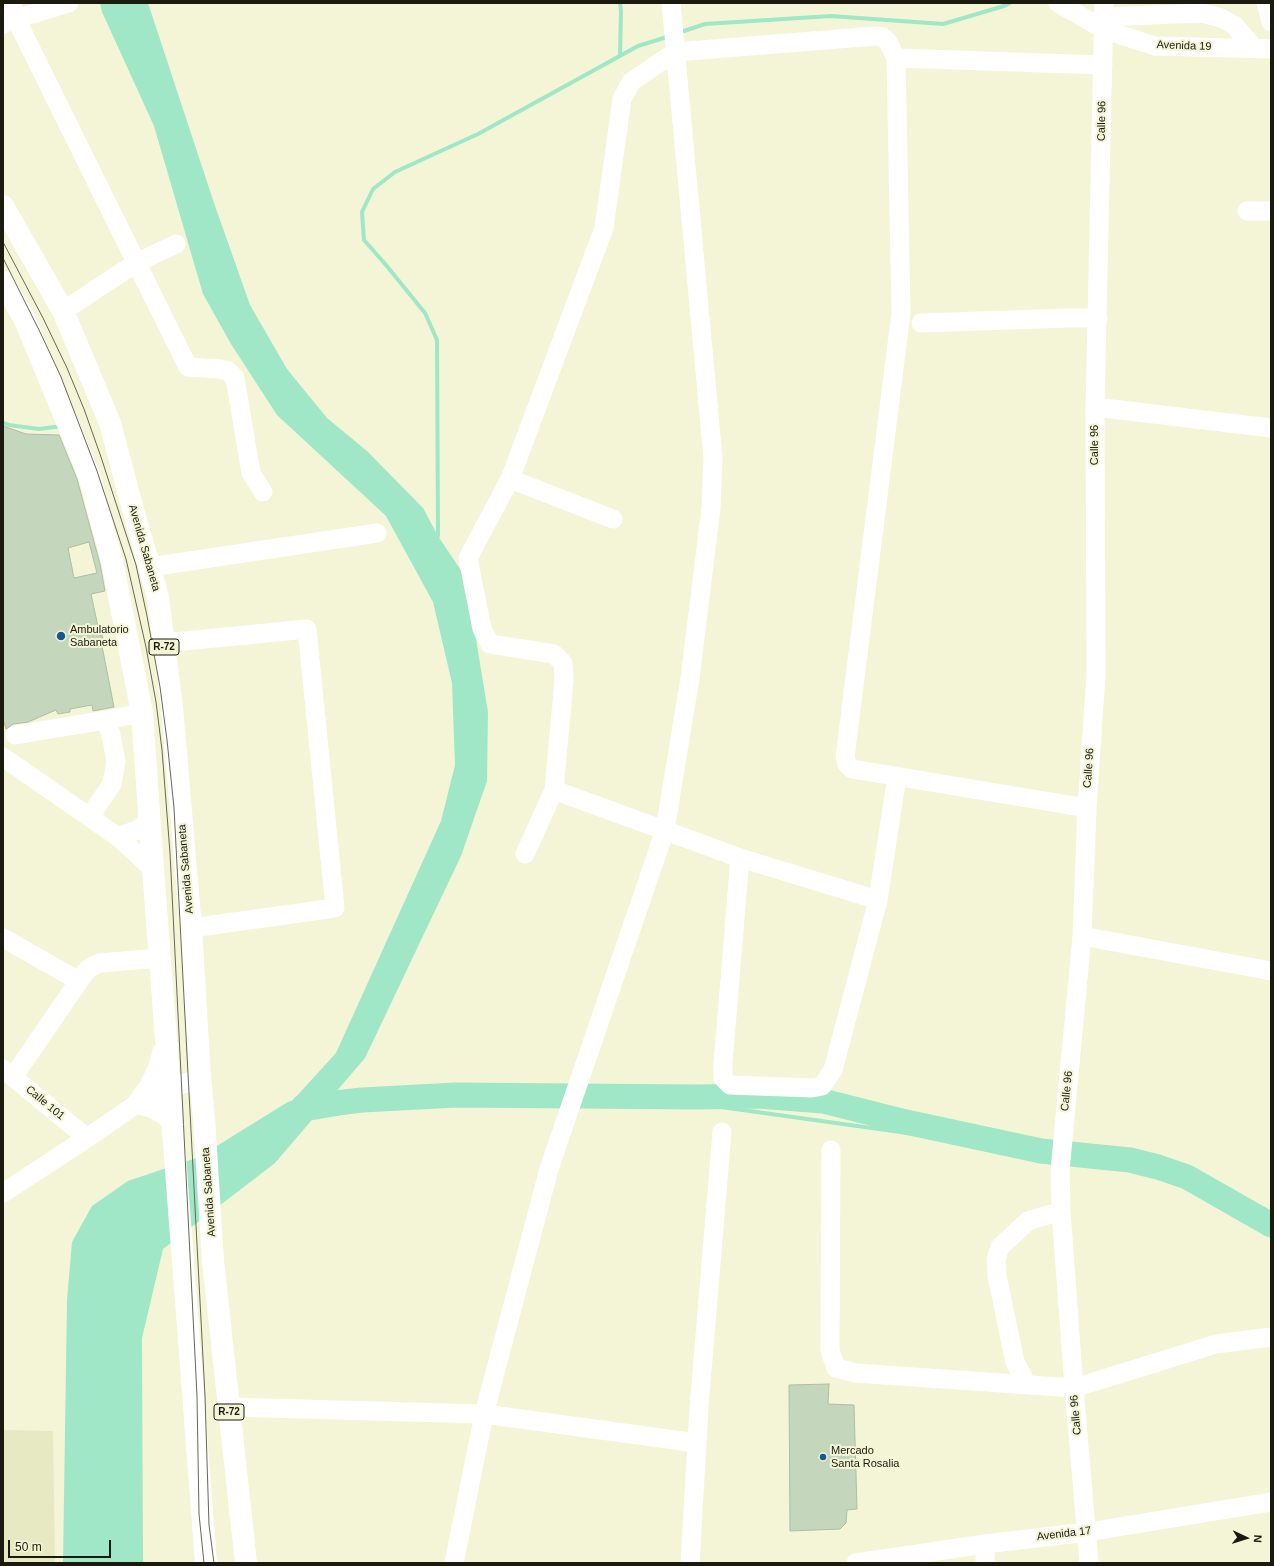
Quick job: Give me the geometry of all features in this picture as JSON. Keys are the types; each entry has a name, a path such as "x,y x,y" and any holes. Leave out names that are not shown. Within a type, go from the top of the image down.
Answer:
{"main road":[{"name":"Avenida Sabaneta","path":"3,206 62,311 110,423 158,597 172,707 191,928 213,1261 246,1563"},
{"path":"3,281 25,320 89,475 112,561 142,713 206,1563"},
{"path":"167,1038 159,1068 150,1088 138,1103 155,1108 165,1114 172,1123"},
{"path":"241,1516 250,1545 261,1563"}],"street":[{"path":"69,3 10,15 188,367 220,369 228,371 235,378 251,473 263,492"},
{"path":"454,1563 484,1414 549,1169 665,830 690,678 711,508 713,458 671,3"},
{"name":"Avenida 19","path":"1058,3 1104,17 1154,46 1262,48"},
{"path":"1266,3 1271,22"},
{"path":"1104,17 1202,13 1221,18 1234,25 1262,48"},
{"name":"Calle 96","path":"1090,1563 1074,1388 1061,1211 1060,1171 1082,936 1087,808 1096,675 1095,407 1104,17"},
{"path":"525,854 554,790 564,680 563,663 554,654 490,644 482,629 468,558 510,479 604,228 622,99 631,82 675,52 876,36 883,37 888,42 896,58 901,313 845,757 847,764 852,769 1087,808"},
{"path":"896,58 1103,65"},
{"path":"1247,211 1271,211"},
{"path":"62,311 136,263 176,244"},
{"path":"921,323 1098,318"},
{"path":"1095,407 1271,428"},
{"path":"510,479 613,519"},
{"path":"150,567 377,533"},
{"path":"164,643 307,629 335,908 191,928"},
{"path":"15,735 142,713"},
{"path":"90,816 112,784 116,761 111,735 106,720"},
{"path":"3,757 90,816 118,837 153,868"},
{"path":"740,858 723,1078 730,1085 812,1088 822,1086 833,1070 878,900 897,776"},
{"path":"554,790 740,858 878,900"},
{"path":"118,837 137,830 150,821"},
{"path":"1082,936 1271,971"},
{"path":"3,938 79,981"},
{"path":"8,1073 88,969 99,963 160,958"},
{"name":"Calle 101","path":"8,1073 88,1138"},
{"path":"3,1193 88,1138 138,1103 200,1077"},
{"path":"690,1563 699,1406 722,1132"},
{"path":"831,1150 830,1351 836,1368 856,1373 1074,1388 1216,1344 1271,1337"},
{"path":"1028,1385 1015,1362 997,1276 996,1259 1000,1247 1028,1221 1061,1211"},
{"path":"229,1407 484,1414 697,1443"},
{"name":"Avenida 17","path":"856,1563 985,1544 1088,1532 1271,1502"},
{"path":"985,1544 985,1563"}],"shaded area":[{"path":"100,3 148,3 214,203 250,305 287,369 327,418 367,451 423,508 438,536 466,578 488,712 487,781 461,856 365,1058 275,1163 163,1249 142,1338 143,1563 63,1563 67,1300 72,1242 92,1206 128,1181 223,1149 253,1144 336,1053 441,821 455,765 452,683 433,602 386,516 277,415 231,344 203,294 154,126 102,12"},
{"path":"3,1430 53,1431 55,1563 3,1563"}],"building":[{"name":"Ambulatorio Sabaneta","path":"3,426 26,434 59,435 77,479 100,564 105,591 91,594 100,636 102,635 105,646 102,646 114,707 93,711 92,705 70,709 70,712 58,714 56,710 28,722 13,724 6,729 3,719","holes":["89,542 97,573 74,578 68,548"]},
{"name":"Mercado Santa Rosalia","path":"829,1384 828,1404 854,1405 857,1509 847,1510 846,1523 840,1529 790,1531 789,1385"}],"waterway":[{"path":"620,3 620,56"},
{"path":"678,33 705,24 831,16 943,24 1010,3"},
{"path":"438,536 437,340 425,313 364,240 362,212 373,189 395,172 478,134 638,46 670,36"},
{"path":"3,423 39,429 62,426"},
{"path":"303,1107 362,1100 456,1095 697,1097 759,1096 823,1101 906,1122 1041,1151 1130,1160 1158,1167 1187,1177 1271,1225"},
{"path":"313,1118 393,1104 567,1103"},
{"path":"578,1103 721,1107 1058,1154"},
{"path":"210,1165 294,1113"},
{"path":"1066,1155 1203,1175 1271,1233"}],"tram line":[{"path":"3,242 43,318 67,368 84,409 101,457 136,565 160,687 174,808 205,1396 209,1525 214,1563"},
{"path":"3,258 61,377 97,471 126,559 146,647 156,702 162,750 170,853 197,1396 199,1514 204,1563"}],"place":[{"name":"Ambulatorio Sabaneta","path":"61,636"},
{"name":"Mercado Santa Rosalia","path":"823,1457"}]}
